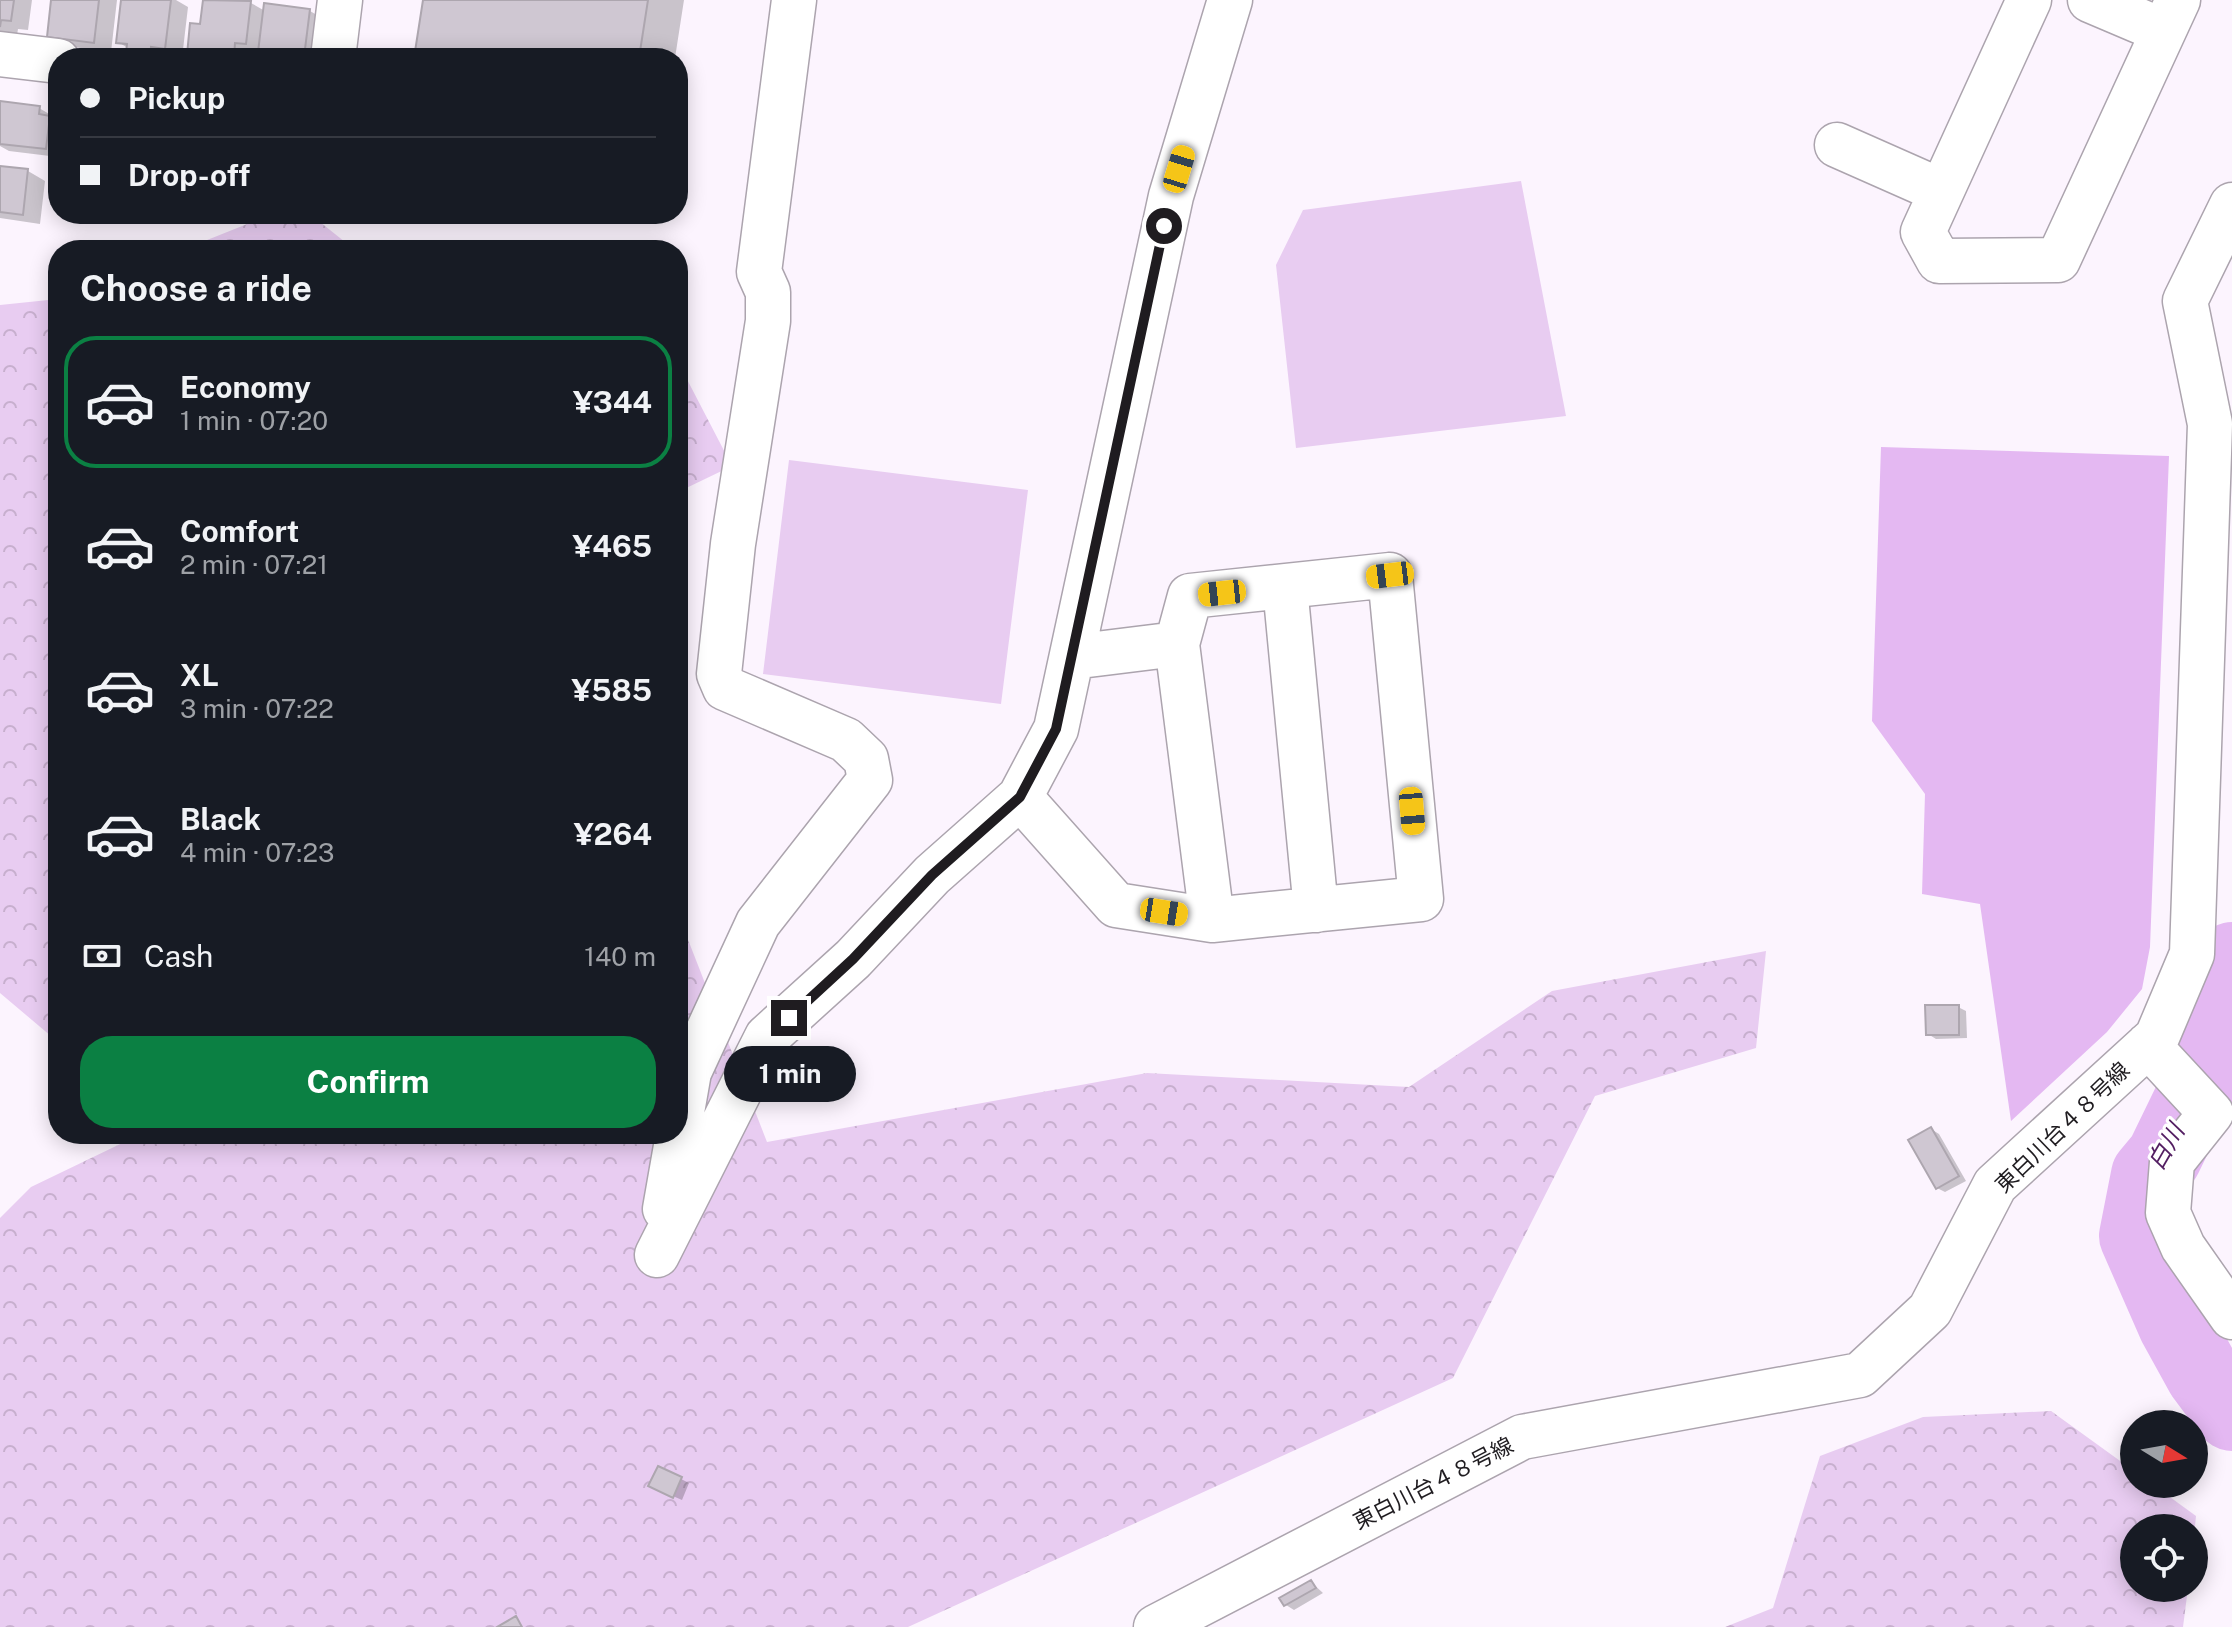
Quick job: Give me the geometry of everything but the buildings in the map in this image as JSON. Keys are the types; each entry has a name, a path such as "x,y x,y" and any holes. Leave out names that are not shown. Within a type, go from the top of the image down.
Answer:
{"street":[{"path":"334,48 340,0"},
{"path":"688,1078 758,923 870,780 866,759 846,740 725,688 719,674 733,544 768,321 768,292 759,272 794,0"},
{"path":"676,1144 657,1255 767,1037 853,959 932,875 1020,797 1056,729 1171,196 1230,0"},
{"path":"2029,0 1923,232 1939,261 2058,260 2171,16 2090,0"},
{"path":"0,54 48,60"},
{"path":"1837,145 1941,191"},
{"name":"東白川台４８号線","path":"1156,1627 1522,1437 1860,1375 1930,1310 1995,1185 2157,1037 2192,954 2210,424 2185,301 2232,205"},
{"path":"1020,797 1116,905 1212,920 1421,899 1390,575 1190,596 1177,644 1212,920"},
{"path":"1285,587 1316,910"},
{"path":"1072,657 1177,644"},
{"path":"2148,1045 2211,1113 2172,1162 2168,1213 2183,1247 2232,1317"}],"green space":[{"path":"1521,181 1566,416 1296,448 1276,265 1303,210"},
{"path":"247,224 322,224 342,240 207,240"},
{"path":"48,300 48,1034 0,993 0,305"},
{"path":"688,381 732,466 688,487"},
{"path":"789,460 1028,490 1001,704 763,674"},
{"path":"688,940 767,1142 1147,1073 1409,1087 1552,991 1766,951 1756,1048 1595,1096 1453,1378 908,1627 0,1627 0,1218 31,1187 120,1144 688,1144"},
{"path":"2051,1411 2120,1461 2120,1498 2171,1498 2193,1514 2120,1514 2120,1602 2186,1602 2183,1627 1725,1627 1773,1608 1820,1456 1923,1417"}],"shaded area":[{"path":"1881,447 2169,456 2150,947 2142,989 2107,1032 2011,1121 1980,904 1922,894 1925,794 1872,721"}],"waterway":[{"name":"白川","path":"2232,960 2217,1048 2164,1157 2149,1175 2137,1236 2176,1325 2203,1374 2232,1413"}],"route":[{"path":"789,1018 853,959 932,875 1020,797 1056,729 1164,226"}]}
